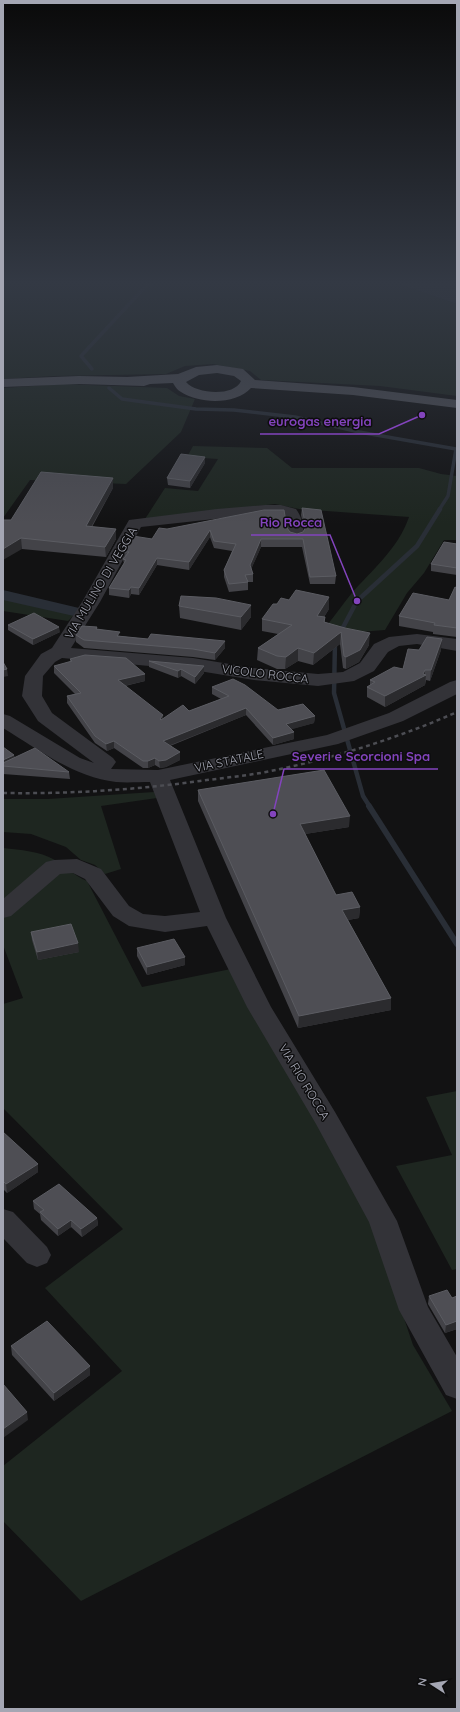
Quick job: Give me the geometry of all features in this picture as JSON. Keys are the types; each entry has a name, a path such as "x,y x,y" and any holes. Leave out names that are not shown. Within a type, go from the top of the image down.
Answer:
{"main road":[{"path":"181,382 187,374 201,370 228,370 244,376 248,380 248,384"},
{"path":"3,382 79,380 181,382 194,393 215,396 234,393 245,388 248,384"},
{"path":"248,384 322,388 392,395 457,404"}],"street":[{"name":"VIA MULINO DI VEGGIA","path":"97,772 106,762 45,716 32,696 34,676 48,658 59,652 91,602 135,523 246,511 282,509 289,511 292,514 296,535"},
{"name":"VICOLO ROCCA","path":"59,652 193,664 254,674 318,680 347,677 367,667 381,648 395,641 417,639 457,645"},
{"name":"VIA STATALE","path":"3,720 73,762 97,772 117,776 158,776 331,740 359,732 386,723 457,686"},
{"name":"VIA RIO ROCCA","path":"158,776 214,918 259,1007 326,1119 383,1220 414,1310 457,1385"},
{"path":"3,911 54,867 77,866 93,874 121,911 137,921 165,924 214,918"},
{"path":"3,1220 37,1255"}],"shaded area":[{"path":"3,364 457,364 457,396 380,386 261,380 250,371 213,364 185,366 166,374 54,376 3,379"},
{"path":"63,384 167,388 179,396 195,399 181,432 126,484 30,480 3,518 3,388"},
{"path":"193,446 267,448 292,468 419,468 441,474 457,476 457,540 444,540 424,573 407,593 385,630 359,632 328,624 351,594 376,568 391,549 404,529 409,517 299,509 275,504 145,519 165,488 198,491 218,459 187,457"},
{"path":"3,596 74,615 68,621 3,611"},
{"path":"154,792 157,798 101,806 121,869 105,874 95,865 81,860 66,847 31,834 3,832 3,799 48,799"},
{"path":"3,848 30,851 49,857 87,881 142,987 231,969 372,1223 413,1345 452,1411 81,1601 3,1521 3,1466 122,1371 45,1288 123,1229 3,1108 3,1004 23,998 3,945"},
{"path":"457,1091 457,1269 452,1270 396,1166 452,1155 426,1097"}],"building":[{"path":"181,454 205,457 190,481 167,478"},
{"path":"41,472 113,478 86,526 116,529 105,547 21,538 3,549 3,520 11,520"},
{"path":"302,508 321,510 336,576 310,577 303,539 261,539 250,565 253,574 245,575 248,582 229,584 224,570 236,544 214,541 210,530 189,562 157,558 139,588 131,587 129,590 109,588 126,560 123,559 129,552 125,552 133,536 152,539 159,528 167,529 264,510 284,510 287,528 290,532 297,534 303,532 306,527"},
{"path":"444,542 457,544 457,568 431,564"},
{"path":"455,587 457,588 457,628 434,625 435,623 399,616 413,593 449,600"},
{"path":"296,590 329,597 317,616 325,617 324,622 370,633 360,650 346,657 344,656 341,632 314,653 298,648 286,657 277,656 258,648 292,625 262,619 273,604 277,604 281,598 289,600"},
{"path":"181,596 216,598 251,605 241,617 179,606"},
{"path":"34,613 59,627 33,639 8,625"},
{"path":"82,626 97,627 96,629 120,632 117,636 148,639 151,634 225,641 215,653 193,649 84,640 76,635"},
{"path":"427,637 442,639 431,670 425,670 423,674 426,675 385,696 367,687 375,682 370,680 394,667 403,669 408,649 419,650"},
{"path":"85,655 126,658 145,674 118,680 163,715 160,719 161,720 183,705 189,711 229,696 212,687 233,679 245,685 278,710 303,704 315,716 286,724 294,732 273,738 246,708 163,741 180,752 166,760 159,761 155,758 148,761 143,761 114,741 106,744 95,736 67,696 81,693 54,666 72,661 70,659"},
{"path":"149,661 204,666 195,677 181,669 178,671"},
{"path":"3,662 7,669 3,670"},
{"path":"3,747 14,755 3,760"},
{"path":"35,748 69,772 3,766 3,763"},
{"path":"324,770 350,816 300,824 336,895 352,892 360,907 342,910 391,998 299,1016 198,790"},
{"path":"71,924 78,943 37,952 31,932"},
{"path":"174,939 185,957 147,967 137,948"},
{"path":"3,1132 38,1164 6,1184 3,1181"},
{"path":"59,1184 97,1218 81,1229 71,1220 58,1229 40,1212 44,1210 33,1201"},
{"path":"447,1290 452,1298 457,1296 457,1321 446,1325 429,1296"},
{"path":"47,1321 90,1366 54,1393 11,1346"},
{"path":"3,1384 27,1412 3,1429"}],"waterway":[{"path":"88,364 92,369"},
{"path":"109,388 122,399 196,409 234,410 295,417 359,432 456,449 448,496 439,510"},
{"path":"340,633 357,601 417,546 440,509"},
{"path":"3,595 74,611"},
{"path":"335,642 334,693 363,796 370,807"},
{"path":"369,806 457,944"}],"railway":[{"path":"3,793 53,793 126,789 266,772 315,761 363,747 411,731 457,712"}],"place":[{"name":"eurogas energia","path":"422,415"},
{"name":"Rio Rocca","path":"357,601"},
{"name":"Severi e Scorcioni Spa","path":"273,814"}]}
